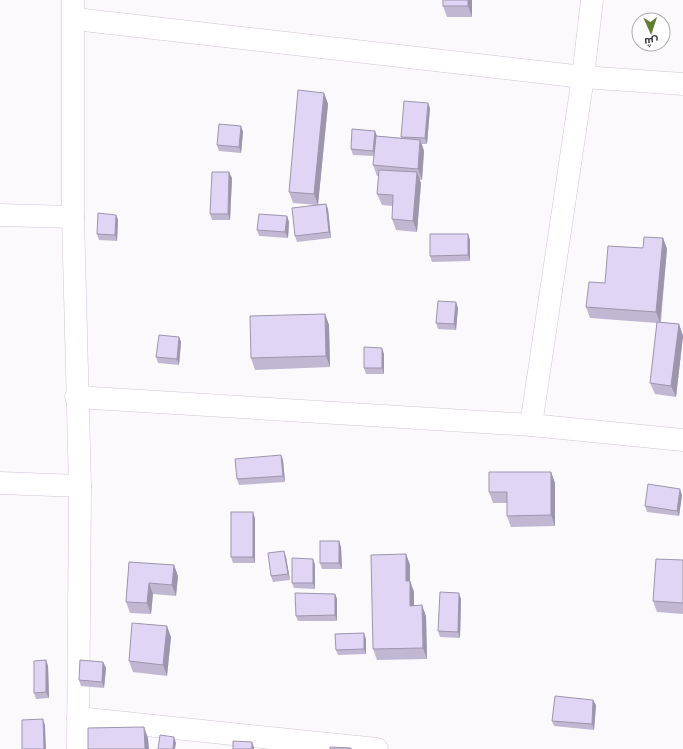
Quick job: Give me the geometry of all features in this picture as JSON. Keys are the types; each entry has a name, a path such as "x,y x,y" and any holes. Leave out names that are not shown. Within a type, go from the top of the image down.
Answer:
{"street":[{"path":"531,425 583,77 592,0"},
{"path":"78,749 80,486 76,397 73,218 74,10 583,77 683,84"},
{"path":"0,215 73,218"},
{"path":"76,397 531,425 683,440"},
{"path":"0,483 80,486"},
{"path":"78,718 377,749"}],"building":[{"path":"443,0 468,0 468,6 443,6"},
{"path":"298,90 324,93 314,194 289,192"},
{"path":"404,101 428,103 425,138 401,137"},
{"path":"219,124 241,126 239,147 217,145"},
{"path":"352,129 375,131 373,151 351,149"},
{"path":"376,136 420,140 418,169 373,165"},
{"path":"379,170 417,172 413,221 392,219 393,195 377,194"},
{"path":"212,172 229,172 228,214 210,214"},
{"path":"326,204 329,232 295,236 292,208"},
{"path":"98,213 116,215 115,235 97,234"},
{"path":"259,214 287,216 285,232 257,230"},
{"path":"430,234 468,234 468,255 430,256"},
{"path":"644,237 663,238 656,312 586,307 589,282 605,283 608,246 643,248"},
{"path":"438,301 456,302 454,324 436,323"},
{"path":"325,314 326,356 251,358 250,316"},
{"path":"657,322 679,324 671,386 650,383"},
{"path":"159,335 179,337 177,359 156,357"},
{"path":"364,347 382,348 382,368 364,368"},
{"path":"281,455 283,476 237,479 235,459"},
{"path":"489,472 551,472 551,515 507,516 507,492 489,492"},
{"path":"648,484 680,489 677,511 645,506"},
{"path":"231,512 253,512 253,557 231,557"},
{"path":"320,541 339,541 339,563 320,563"},
{"path":"284,551 288,574 271,576 268,553"},
{"path":"406,554 406,581 410,581 410,606 422,605 423,648 373,649 371,555"},
{"path":"292,558 313,559 313,583 292,583"},
{"path":"656,559 683,560 683,603 653,601"},
{"path":"129,562 174,565 172,585 149,583 147,603 126,602"},
{"path":"440,592 459,593 458,632 438,631"},
{"path":"295,593 335,594 335,615 296,616"},
{"path":"132,623 167,626 163,665 129,661"},
{"path":"364,633 364,649 336,650 335,634"},
{"path":"46,660 46,692 34,693 34,661"},
{"path":"80,660 103,662 102,682 79,680"},
{"path":"555,696 593,700 592,724 552,721"},
{"path":"43,719 44,749 22,749 22,720"},
{"path":"144,727 145,749 88,749 88,728"},
{"path":"160,735 174,737 173,749 158,749"},
{"path":"233,741 252,742 252,749 233,749"},
{"path":"330,747 351,748 351,749 330,749"}]}
